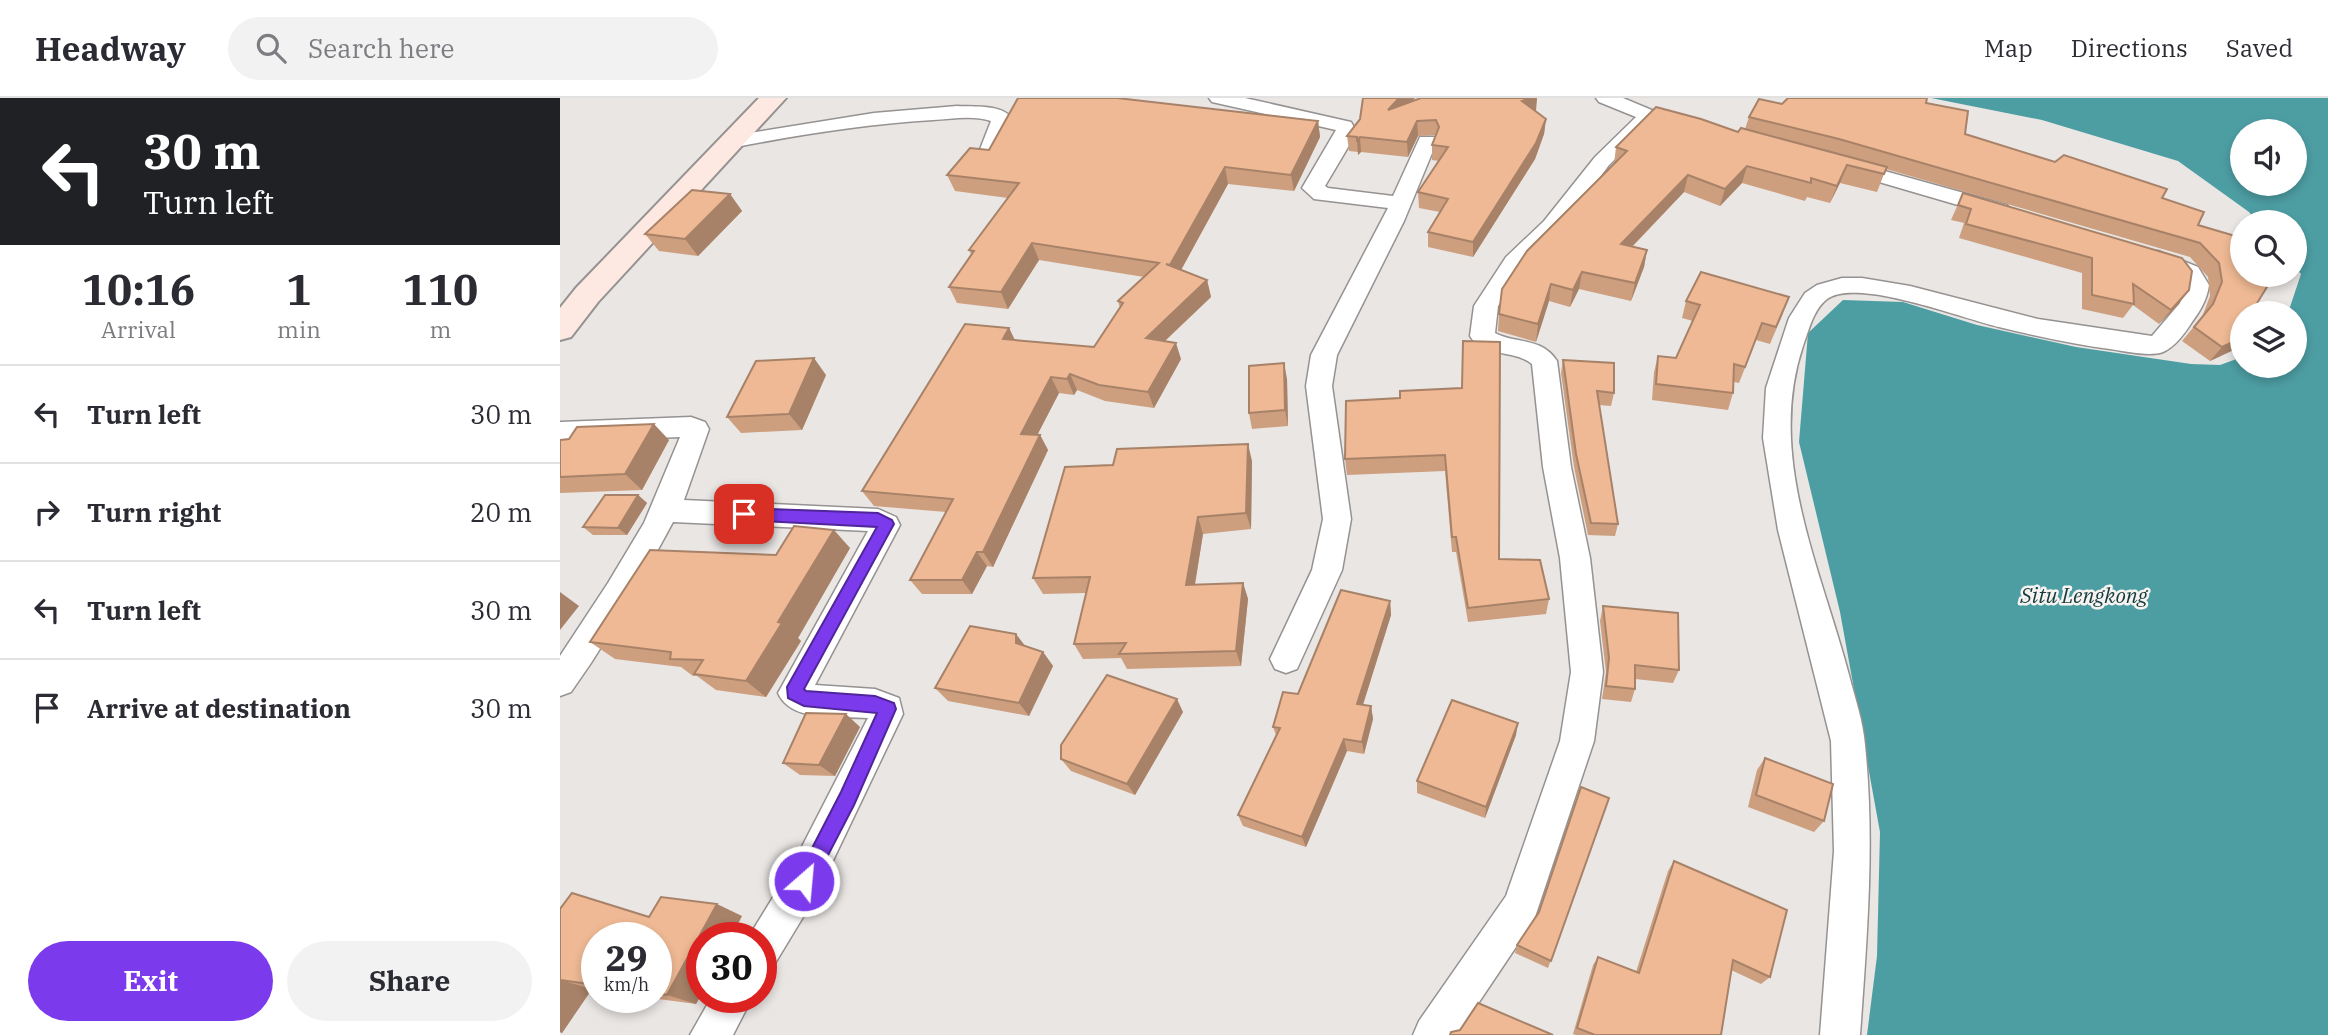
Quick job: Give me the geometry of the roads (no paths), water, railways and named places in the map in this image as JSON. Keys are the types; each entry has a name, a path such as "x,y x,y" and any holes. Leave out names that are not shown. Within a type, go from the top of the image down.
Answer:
{"street":[{"path":"560,329 587,295 774,98"},
{"path":"1219,98 1344,126 1347,132 1312,188 1322,194 1401,203"},
{"path":"1606,98 1648,115 1702,127"},
{"path":"731,142 864,117 935,107 970,106 992,110 1002,118 987,157"},
{"path":"1433,1035 1521,907 1577,741 1587,672 1575,558 1557,467 1544,362 1533,351 1494,344 1482,336 1486,306 1514,262 1552,226 1602,161 1648,115"},
{"path":"1286,659 1327,570 1337,519 1319,386 1324,355 1401,203 1427,141"},
{"path":"1826,160 2025,217"},
{"path":"1840,1035 1850,923 1854,829 1848,738 1790,518 1776,436 1779,389 1799,322 1811,301 1825,290 1865,284 1998,319 2084,337 2157,345 2168,337 2193,305 2199,292 2198,281 2181,265 2142,253"},
{"path":"560,432 646,427 696,429 664,510 608,611 560,682"},
{"path":"664,510 878,520 886,524 794,693 804,699 875,704 887,709 887,714 804,881 777,926"},
{"path":"710,1035 724,1013"}],"water":[{"name":"Situ Lengkong","path":"1931,98 2328,98 2328,1035 1867,1035 1877,956 1880,832 1840,612 1799,442 1808,333 1843,300 1903,302 1977,325 2076,347 2191,364 2220,365 2230,361 2230,378 2307,378 2307,301 2292,301 2297,287 2307,287 2307,210 2246,210 2178,161 2042,120"}]}
